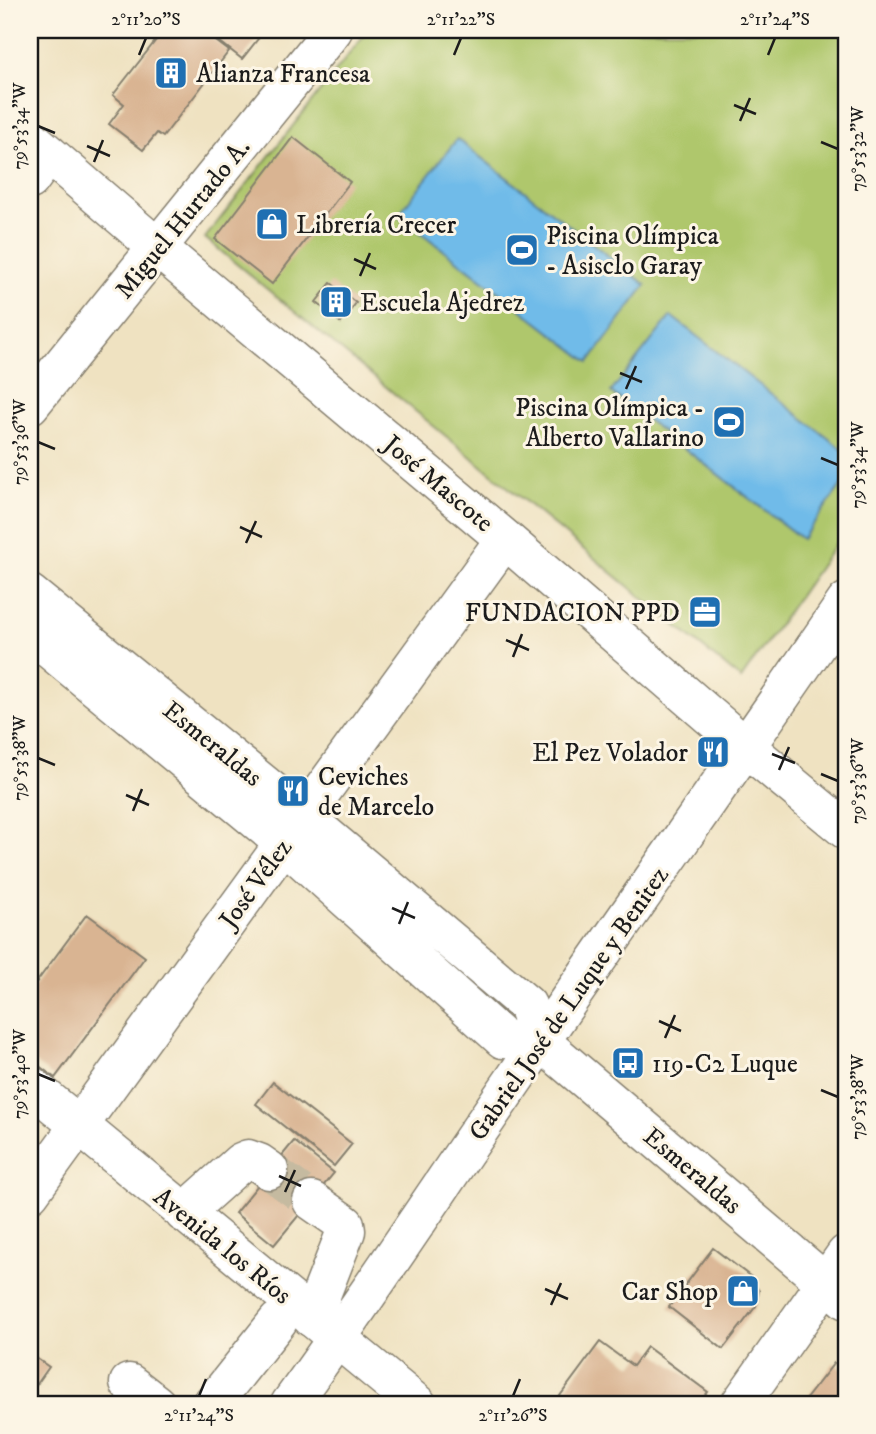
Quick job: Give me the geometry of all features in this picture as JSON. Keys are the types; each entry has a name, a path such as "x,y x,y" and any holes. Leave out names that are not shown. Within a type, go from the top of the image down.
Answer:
{"street":[{"name":"Miguel Hurtado A.","path":"30,405 334,30"},
{"name":"José Mascote","path":"36,157 158,248 846,830"},
{"name":"José Vélez","path":"30,1193 505,539"},
{"name":"Esmeraldas","path":"30,594 294,830"},
{"name":"Gabriel José de Luque y Benitez","path":"290,1404 313,1334 397,1251 846,602"},
{"name":"Esmeraldas","path":"30,633 527,1005 540,1041 839,1279"},
{"name":"Avenida los Ríos","path":"30,1085 72,1136 313,1334 417,1404"},
{"name":"Avenida los Ríos","path":"30,1117 72,1136 184,1213 313,1334 379,1404"},
{"path":"184,1213 241,1162 248,1159 269,1170"},
{"path":"312,1200 345,1224 397,1251"},
{"path":"212,1404 313,1334 346,1231 345,1224"},
{"path":"740,1404 839,1279"}],"green space":[{"path":"368,30 846,30 846,529 741,679 205,238"}],"water":[{"name":"Piscina Olímpica - Asisclo Garay","path":"457,139 646,285 589,362 398,215"},
{"name":"Piscina Olímpica - Alberto Vallarino","path":"671,316 846,452 846,479 802,539 611,392"}],"building":[{"name":"Alianza Francesa","path":"164,30 201,30 229,51 163,137 157,133 143,150 109,124 124,104 113,95"},
{"path":"205,30 265,30 242,59"},
{"path":"293,137 350,182 272,284 215,239"},
{"name":"Escuela Ajedrez","path":"331,283 356,303 341,323 316,302"},
{"path":"87,914 145,957 55,1078 30,1059 30,991"},
{"path":"273,1082 352,1144 334,1166 256,1104"},
{"path":"294,1141 334,1173 274,1245 235,1213"},
{"path":"713,1248 751,1277 759,1291 756,1306 723,1349 669,1307"},
{"path":"600,1342 633,1366 647,1347 708,1392 698,1404 554,1404"},
{"path":"30,1354 49,1367 30,1394"},
{"path":"834,1363 846,1373 846,1404 802,1404"}],"tunnel":[{"path":"269,1170 312,1201"}],"place":[{"name":"Alianza Francesa","path":"171,73"},
{"name":"Librería Crecer","path":"272,224"},
{"name":"Piscina Olímpica - Asisclo Garay","path":"522,250"},
{"name":"Escuela Ajedrez","path":"336,302"},
{"name":"Piscina Olímpica - Alberto Vallarino","path":"729,422"},
{"name":"FUNDACION PPD","path":"705,612"},
{"name":"El Pez Volador","path":"713,752"},
{"name":"Ceviches de Marcelo","path":"293,791"},
{"name":"119-C2 Luque","path":"628,1063"},
{"name":"Car Shop","path":"743,1291"}]}
